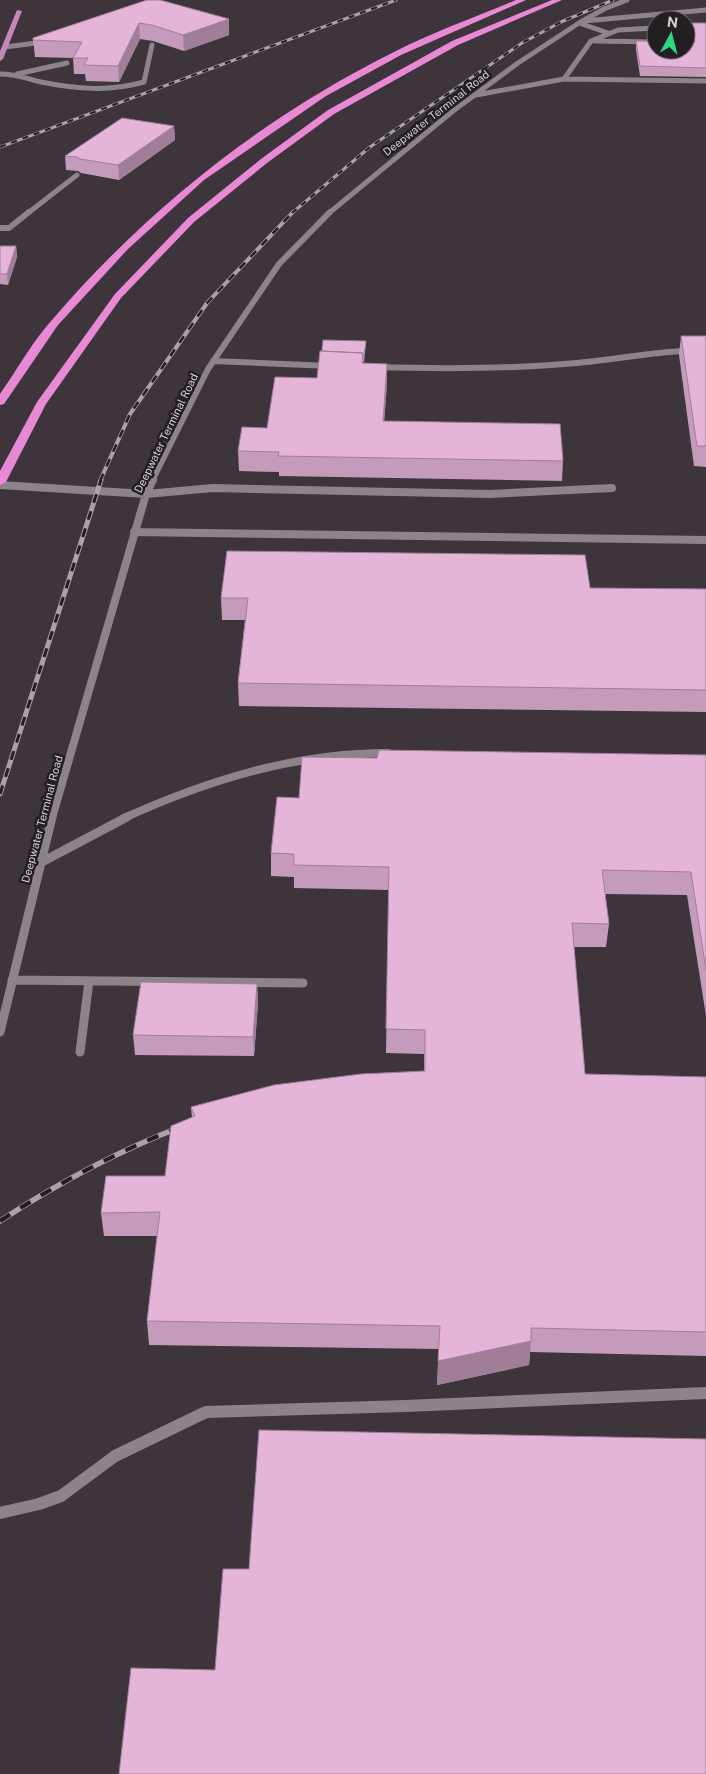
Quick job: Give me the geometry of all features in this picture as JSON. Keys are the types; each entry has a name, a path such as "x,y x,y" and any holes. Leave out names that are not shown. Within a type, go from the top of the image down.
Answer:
{"highway":[{"path":"0,402 54,323 125,247 201,178 323,94 398,53 522,0"},
{"path":"0,483 41,404 118,296 199,214 264,161 331,112 455,43 558,0"}],"main road":[{"path":"0,59 19,11"}],"street":[{"name":"Deepwater Terminal Road","path":"0,1032 40,863 146,494 213,361 279,264 333,209 474,95 580,22 604,9 627,0"},
{"path":"580,22 706,10"},
{"path":"580,22 608,33"},
{"path":"564,80 591,41 618,30 646,29"},
{"path":"6,44 33,44 51,40"},
{"path":"591,41 646,42"},
{"path":"17,74 24,78 73,87 132,87 144,82 152,45"},
{"path":"0,74 17,74 67,63"},
{"path":"474,95 564,80 706,81"},
{"path":"0,228 9,228 77,175"},
{"path":"213,361 340,366"},
{"path":"0,483 146,494 213,488 490,494 612,488"},
{"path":"134,532 706,540"},
{"path":"40,863 124,818 170,799 275,765 332,754 402,753"},
{"path":"12,980 304,983"},
{"path":"80,1052 89,981"},
{"path":"0,1513 39,1504 61,1496 115,1456 206,1412 706,1394"}],"lane":[{"path":"369,367 428,369 578,363 671,350 706,350"}],"building":[{"path":"147,0 160,0 229,19 183,35 139,23 118,66 84,65 88,58 73,58 82,42 33,40 33,38"},
{"path":"696,23 706,23 706,68 640,66 636,41 646,41 646,60 696,60"},
{"path":"122,118 174,126 118,165 65,156"},
{"path":"0,246 16,246 7,274 0,274"},
{"path":"681,336 706,336 706,446 697,446"},
{"path":"323,340 366,341 364,356 363,353 322,351"},
{"path":"320,351 363,353 362,363 387,364 383,421 560,424 563,461 278,456 279,452 238,451 242,427 267,428 275,377 317,378"},
{"path":"227,551 585,555 590,588 706,589 706,690 238,683 248,598 221,598"},
{"path":"379,750 706,755 706,970 691,872 602,870 609,924 572,923 585,1074 706,1077 706,1332 531,1328 531,1341 438,1361 440,1326 147,1321 160,1212 101,1213 106,1176 165,1176 171,1126 195,1116 191,1107 274,1085 361,1074 425,1071 425,1030 386,1029 389,867 294,865 294,854 271,853 277,797 299,798 302,757 377,758"},
{"path":"141,982 257,984 253,1037 133,1035"},
{"path":"259,1430 706,1439 706,1774 119,1774 131,1668 215,1670 223,1569 249,1569"}],"railway":[{"path":"0,147 396,0"},
{"path":"292,213 370,147 522,43 561,22 613,0"},
{"path":"100,481 130,414 207,303 292,213"},
{"path":"0,794 101,480"},
{"path":"0,1221 89,1169 135,1146 183,1126"}]}
